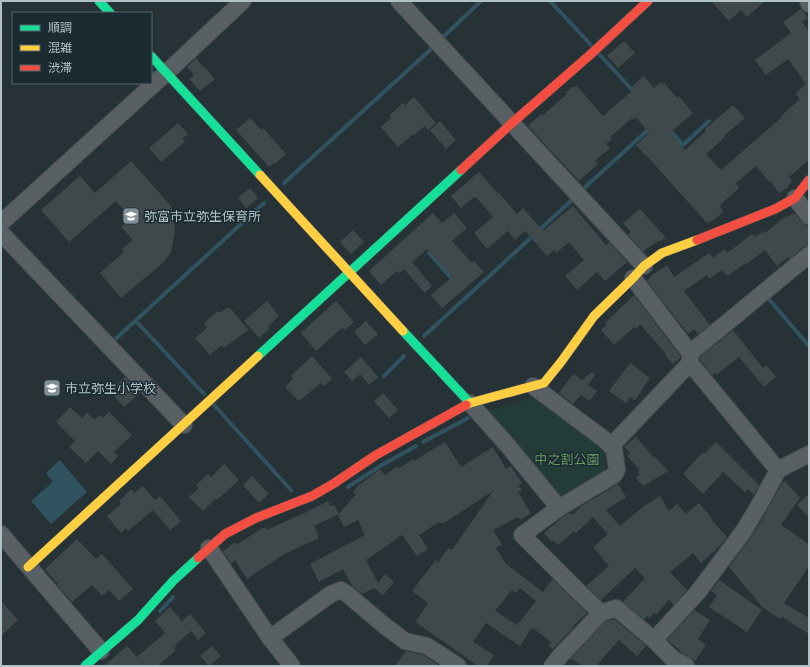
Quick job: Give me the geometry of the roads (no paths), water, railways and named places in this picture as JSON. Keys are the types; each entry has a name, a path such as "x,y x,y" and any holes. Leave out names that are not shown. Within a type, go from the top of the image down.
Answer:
{"street":[{"path":"99,1 109,12"},
{"path":"1,223 243,1"},
{"path":"400,1 644,266"},
{"path":"28,566 184,425 348,272 648,1"},
{"path":"152,57 470,403 559,508"},
{"path":"85,666 138,620 173,581 225,534 256,518 312,496 333,484 376,455 470,403 544,383 594,316 644,266 662,253 775,209 795,198 809,180"},
{"path":"795,198 809,216"},
{"path":"1,233 184,425"},
{"path":"611,446 690,358 809,256"},
{"path":"633,278 690,358 778,470"},
{"path":"533,386 605,440 614,449 617,470 614,475 559,508 522,535 601,613"},
{"path":"654,640 698,592 743,532 778,470 809,454"},
{"path":"1,534 101,651"},
{"path":"209,548 270,638 292,666"},
{"path":"270,638 331,594 341,590 405,641 427,646 458,666"},
{"path":"552,666 601,613 616,608 674,659 686,666"}],"water":[{"path":"60,460 87,492 51,524 31,501 53,482 46,473"}],"waterway":[{"path":"443,37 481,1"},
{"path":"550,1 591,45"},
{"path":"284,183 430,50"},
{"path":"600,55 636,94"},
{"path":"668,128 683,145 709,121"},
{"path":"582,190 650,128"},
{"path":"424,336 573,199"},
{"path":"111,343 264,203"},
{"path":"429,253 454,281"},
{"path":"767,297 809,346"},
{"path":"136,321 204,394"},
{"path":"384,376 404,356"},
{"path":"214,405 291,490"},
{"path":"423,442 468,418"},
{"path":"348,487 382,465 416,446"},
{"path":"160,611 173,597"}],"place":[{"name":"弥富市立弥生保育所","path":"131,216"},
{"name":"市立弥生小学校","path":"52,388"}],"park label":[{"name":"中之割公園","path":"567,459"}]}
